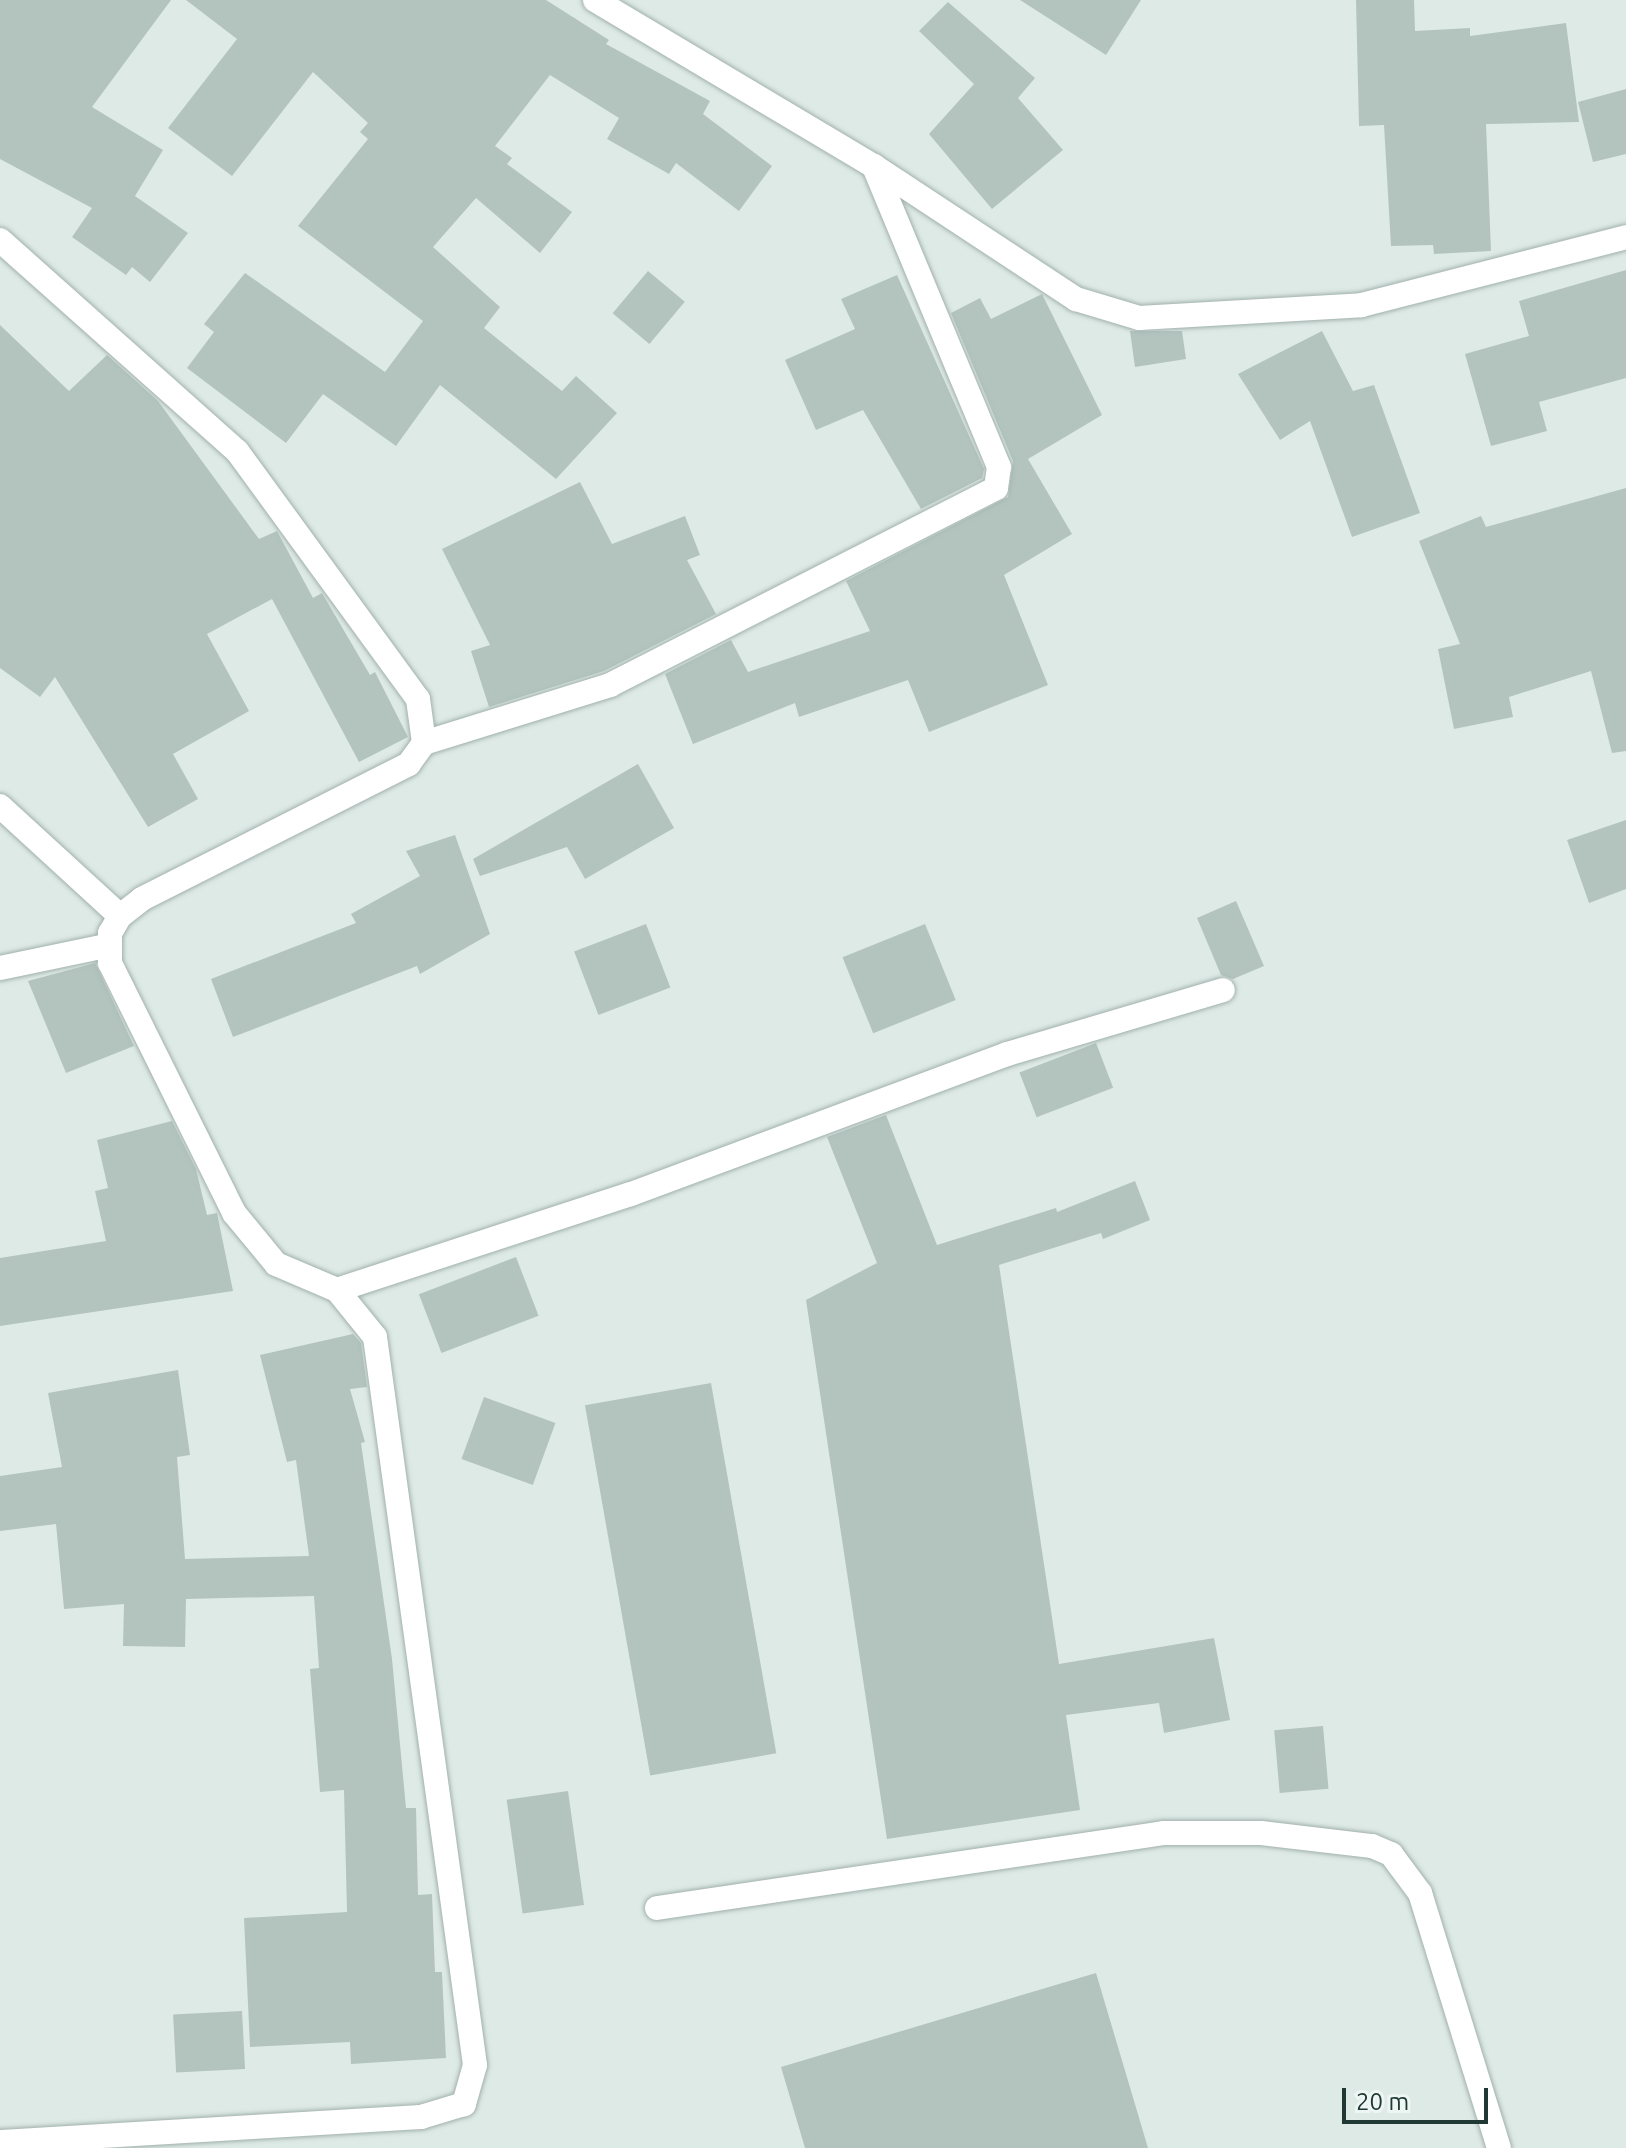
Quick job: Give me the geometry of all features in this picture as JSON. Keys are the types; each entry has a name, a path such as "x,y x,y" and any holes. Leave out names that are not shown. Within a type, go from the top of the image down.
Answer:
{"street":[{"path":"595,0 874,166 1076,299 1139,318 1362,305 1626,237"},
{"path":"0,2142 421,2117 464,2104 473,2085 475,2065 375,1337 337,1290 276,1264 234,1213 110,963 110,945 120,916 142,899 409,764 424,743 610,685 996,488 999,467 874,166"},
{"path":"0,240 237,451 418,699 424,743"},
{"path":"0,806 120,916"},
{"path":"0,968 110,945"},
{"path":"337,1290 631,1194 1007,1054 1223,990"},
{"path":"657,1908 1164,1833 1261,1833 1372,1846 1391,1854 1420,1893 1499,2148"}],"building":[{"path":"0,0 171,0 92,107 163,150 135,196 188,233 150,282 132,267 126,275 72,237 92,208 0,159"},
{"path":"186,0 546,0 609,40 606,44 710,101 703,114 772,166 739,211 676,163 669,174 607,139 619,118 550,75 495,146 512,158 507,164 572,212 540,253 476,198 433,247 500,307 484,328 562,391 576,376 617,413 556,479 440,385 396,446 323,394 286,443 187,368 214,332 204,324 245,273 385,372 423,321 298,226 368,139 360,132 368,123 313,72 232,176 168,128 237,39"},
{"path":"1020,0 1141,0 1106,55"},
{"path":"1356,0 1414,0 1415,31 1470,28 1470,36 1566,23 1579,122 1486,124 1491,251 1434,254 1433,245 1391,246 1384,125 1359,126"},
{"path":"948,2 1035,78 1018,98 1063,150 992,209 929,134 974,84 919,31"},
{"path":"1626,89 1626,154 1593,162 1578,102"},
{"path":"1626,270 1626,378 1539,402 1547,431 1491,446 1465,354 1529,336 1519,301"},
{"path":"648,271 685,302 649,344 613,313"},
{"path":"897,275 984,469 982,478 921,509 863,410 816,430 785,360 855,329 841,299"},
{"path":"1042,294 1102,415 1028,459 1072,534 1004,575 1048,685 929,732 908,680 799,717 795,703 693,744 665,674 731,640 748,672 870,631 846,581 1008,497 1013,461 951,313 980,298 991,319"},
{"path":"0,325 69,391 107,355 158,401 259,539 277,531 313,598 322,593 370,675 375,672 408,737 359,762 272,599 207,634 249,711 173,754 198,799 148,827 55,677 40,697 0,668"},
{"path":"1130,331 1182,331 1186,359 1135,367"},
{"path":"1322,331 1353,391 1374,385 1420,513 1352,537 1310,421 1280,440 1238,374"},
{"path":"580,482 612,544 685,516 700,555 687,560 716,614 604,671 489,707 471,651 490,645 442,549"},
{"path":"1626,488 1626,751 1612,753 1591,671 1509,697 1513,717 1454,729 1438,649 1460,644 1419,541 1481,516 1486,527"},
{"path":"638,764 674,828 585,879 567,847 480,876 473,859"},
{"path":"1626,820 1626,889 1589,903 1567,840"},
{"path":"455,835 490,934 420,974 417,966 233,1037 211,979 356,923 351,914 420,876 406,851"},
{"path":"1236,901 1264,966 1233,979 1221,975 1197,918"},
{"path":"646,924 670,987 598,1015 574,952"},
{"path":"925,924 956,1000 873,1033 842,957"},
{"path":"95,963 134,1046 66,1073 28,981"},
{"path":"1096,1043 1113,1088 1037,1117 1019,1072"},
{"path":"886,1115 937,1245 1056,1208 1057,1212 1135,1181 1150,1220 1103,1239 1101,1233 999,1265 1059,1664 1214,1638 1230,1720 1164,1733 1159,1703 1066,1715 1080,1810 887,1839 806,1300 877,1263 827,1137"},
{"path":"172,1121 196,1169 207,1215 217,1213 233,1291 0,1326 0,1258 106,1241 95,1191 108,1188 97,1140"},
{"path":"516,1257 539,1316 441,1353 419,1294"},
{"path":"353,1334 361,1343 367,1387 350,1389 365,1442 361,1443 392,1659 406,1808 416,1808 418,1895 432,1894 435,1972 442,1972 446,2058 351,2064 350,2042 250,2047 244,1918 347,1912 344,1790 320,1792 310,1669 319,1668 314,1596 186,1599 185,1647 123,1646 124,1604 64,1609 56,1524 0,1531 0,1476 62,1467 48,1393 178,1370 190,1455 177,1457 185,1559 309,1556 296,1460 287,1462 260,1355"},
{"path":"711,1383 776,1753 650,1776 585,1405"},
{"path":"484,1397 555,1423 533,1485 461,1459"},
{"path":"1323,1726 1328,1789 1280,1793 1274,1730"},
{"path":"568,1791 584,1905 523,1914 507,1800"},
{"path":"1096,1973 1148,2148 805,2148 781,2067"},
{"path":"242,2011 245,2069 176,2073 173,2015"}]}
